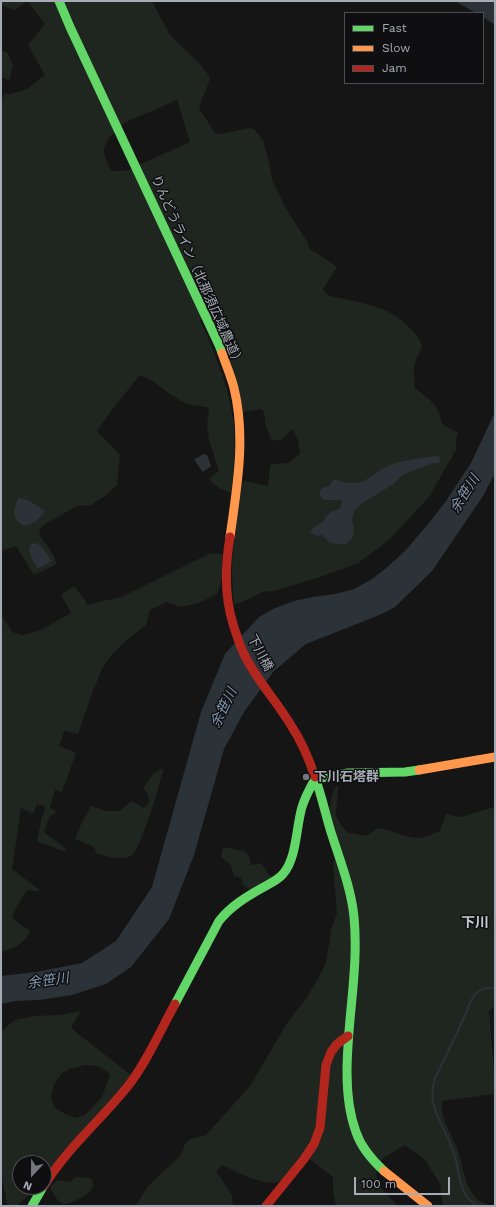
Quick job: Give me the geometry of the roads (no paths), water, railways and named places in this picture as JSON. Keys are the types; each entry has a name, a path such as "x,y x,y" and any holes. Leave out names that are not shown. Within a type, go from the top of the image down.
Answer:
{"street":[{"name":"りんどうライン（北那須広域農道）","path":"59,1 215,338 234,388 238,412 240,441 237,488 227,565 227,602 230,615"},
{"name":"下川橋","path":"230,615 236,636 247,660 298,736 316,780"},
{"path":"52,1174 59,1163 138,1074 219,921 236,903 283,874 289,865 292,856 302,807 306,795 316,780 348,772 405,772 495,758"},
{"path":"316,780 352,903 355,959 348,1036 347,1096 356,1134 365,1150 378,1165 395,1181 428,1206"},
{"path":"266,1206 304,1159 314,1144 320,1128 326,1065 331,1052 337,1044 348,1036"},
{"path":"32,1206 39,1195"}],"water":[{"path":"455,1 495,1 495,25 484,18 484,12 474,12"},
{"name":"余笹川","path":"495,412 495,473 483,496 432,571 395,607 377,616 306,644 273,672 244,712 224,749 194,855 169,919 131,967 106,984 72,995 39,1000 15,1001 1,1004 1,976 36,972 82,963 116,941 152,887 201,712 225,654 259,617 275,608 294,601 354,589 372,579 385,569 406,550 446,501 471,463"},
{"path":"204,454 207,455 211,466 203,472 195,459"},
{"path":"436,456 441,457 439,463 434,463 404,474 392,485 361,504 354,511 352,520 354,529 353,537 346,544 333,543 322,535 316,536 310,532 313,528 323,522 327,515 339,509 342,503 341,500 322,499 319,493 322,488 329,486 334,479 347,483 357,483 395,463"},
{"path":"18,498 28,500 45,511 31,524 25,526 20,524 14,515"},
{"path":"36,543 42,547 52,561 42,567 37,568 29,549 31,544"}],"waterway":[{"path":"478,1206 465,1194 454,1154 432,1100 432,1092 434,1081 473,997 477,992 487,988 495,988"}],"place":[{"name":"下川石塔群","path":"306,777"}],"district":[{"name":"下川","path":"475,923"}]}
